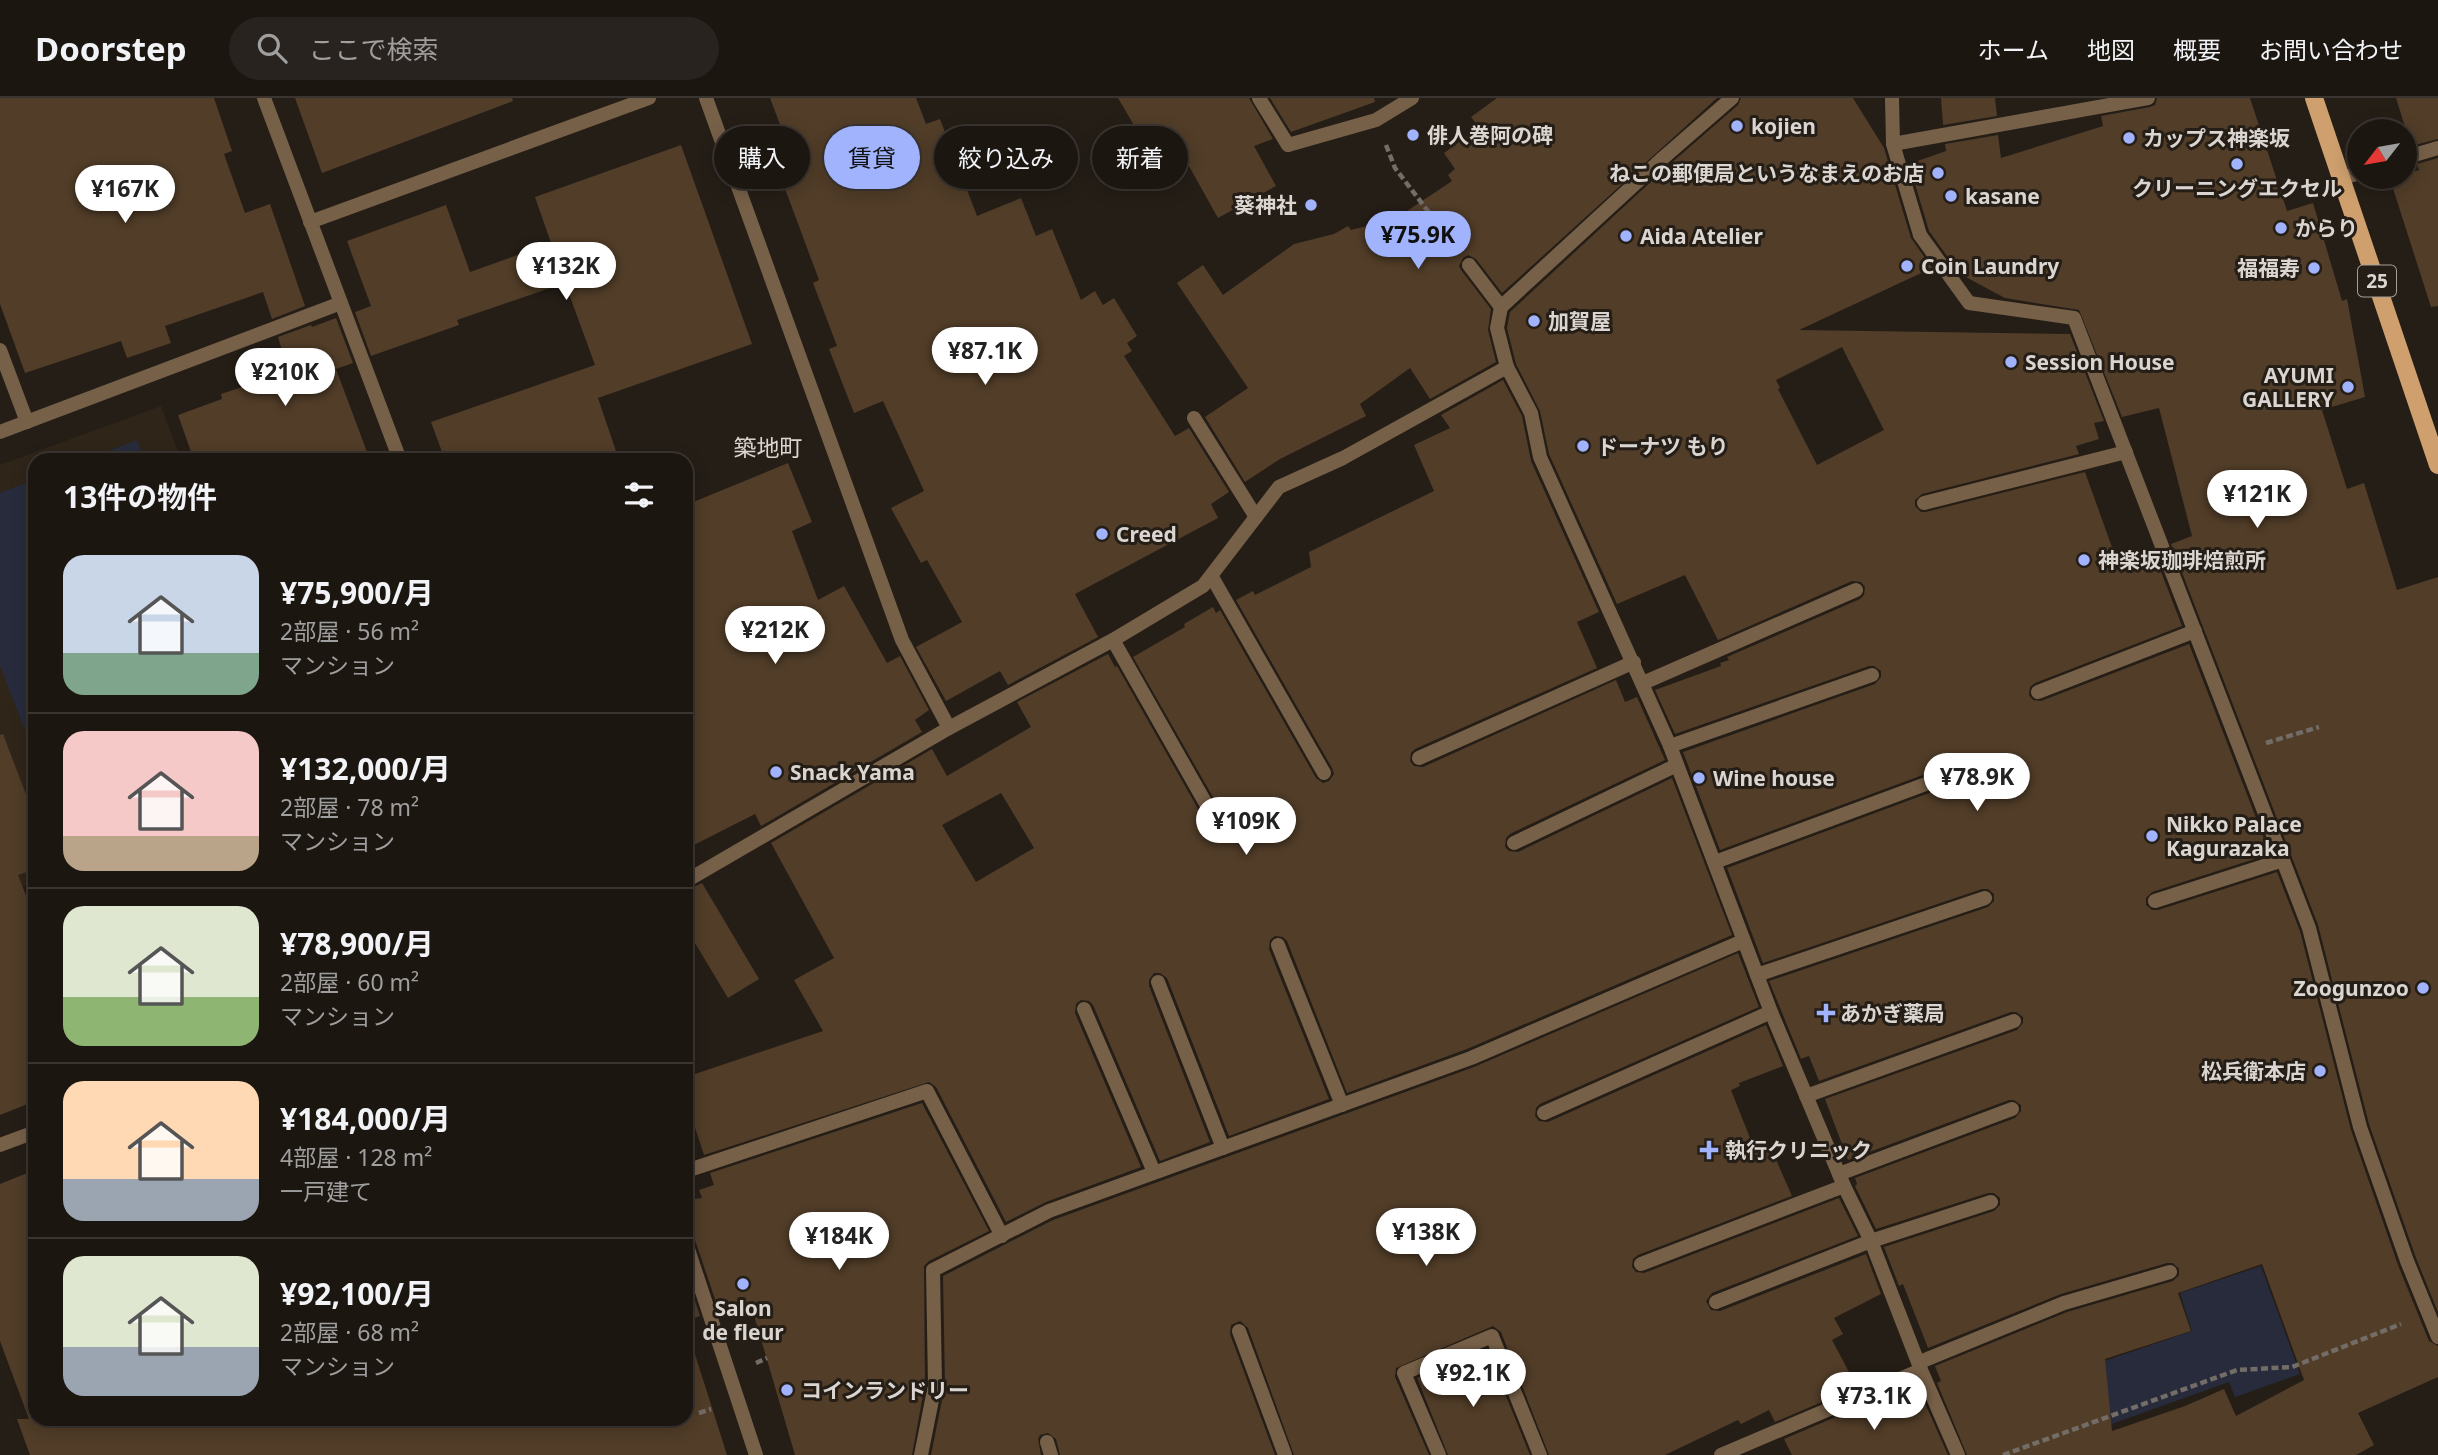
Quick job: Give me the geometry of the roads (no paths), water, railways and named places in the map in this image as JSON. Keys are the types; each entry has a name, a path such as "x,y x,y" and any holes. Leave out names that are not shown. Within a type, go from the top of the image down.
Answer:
{"main road":[{"name":"25","path":"2314,98 2347,167"},
{"name":"25","path":"2355,189 2438,465"}],"street":[{"path":"264,98 397,453"},
{"path":"310,222 649,98"},
{"path":"706,98 902,640 949,728"},
{"path":"1259,98 1288,145 1376,120 1412,98"},
{"path":"1732,98 1501,307 1497,328 1507,367 1531,413 1540,457 1670,746 1771,1012 1842,1180 1871,1241 1958,1455"},
{"path":"1892,98 1893,144 1920,235 1969,303 2074,318 2309,928 2360,1127 2438,1337"},
{"path":"1893,144 2148,98"},
{"path":"2417,155 2438,148"},
{"path":"1469,265 1501,307"},
{"path":"0,432 341,303"},
{"path":"0,350 27,422"},
{"path":"693,877 949,728 1113,640 1203,586 1279,487 1342,458 1507,367"},
{"path":"1194,418 1255,517"},
{"path":"1924,503 2126,453"},
{"path":"1212,577 1324,773"},
{"path":"1643,683 1856,590"},
{"path":"2038,692 2195,631"},
{"path":"1113,640 1218,825"},
{"path":"1419,758 1634,663"},
{"path":"1670,746 1872,675"},
{"path":"1514,843 1677,765"},
{"path":"1715,862 1942,778"},
{"path":"2155,901 2283,860"},
{"path":"1757,975 1985,898"},
{"path":"921,1455 935,1385 933,1270 1049,1211 1471,1058 1743,941"},
{"path":"1278,945 1342,1105"},
{"path":"1158,982 1223,1147"},
{"path":"1084,1009 1154,1172"},
{"path":"1544,1114 1771,1012"},
{"path":"1806,1096 2014,1021"},
{"path":"693,1169 927,1091 1002,1236"},
{"path":"1641,1264 2012,1110"},
{"path":"0,1144 28,1134"},
{"path":"1716,1302 1871,1241 1991,1202"},
{"path":"693,1264 756,1455"},
{"path":"1721,1455 2064,1303 2169,1272"},
{"path":"1239,1331 1285,1455"},
{"path":"1439,1455 1404,1373 1492,1336 1540,1455"}],"place":[{"name":"kojien","path":"1737,126"},
{"name":"俳人巻阿の碑","path":"1413,135"},
{"name":"カップス神楽坂","path":"2129,138"},
{"name":"クリーニングエクセル","path":"2237,164"},
{"name":"ねこの郵便局というなまえのお店","path":"1938,173"},
{"name":"kasane","path":"1951,196"},
{"name":"葵神社","path":"1311,205"},
{"name":"からり","path":"2281,228"},
{"name":"Aida Atelier","path":"1626,236"},
{"name":"Coin Laundry","path":"1907,266"},
{"name":"福福寿","path":"2314,268"},
{"name":"加賀屋","path":"1534,321"},
{"name":"Session House","path":"2011,362"},
{"name":"AYUMI GALLERY","path":"2348,387"},
{"name":"ドーナツ もり","path":"1583,446"},
{"name":"Creed","path":"1102,534"},
{"name":"神楽坂珈琲焙煎所","path":"2084,560"},
{"name":"Snack Yama","path":"776,772"},
{"name":"Wine house","path":"1699,778"},
{"name":"Nikko Palace Kagurazaka","path":"2152,836"},
{"name":"Zoogunzoo","path":"2423,988"},
{"name":"あかぎ薬局","path":"1826,1013"},
{"name":"松兵衛本店","path":"2320,1071"},
{"name":"執行クリニック","path":"1709,1150"},
{"name":"Salon de fleur","path":"743,1284"},
{"name":"コインランドリー","path":"787,1390"}],"district":[{"name":"築地町","path":"768,447"}]}
